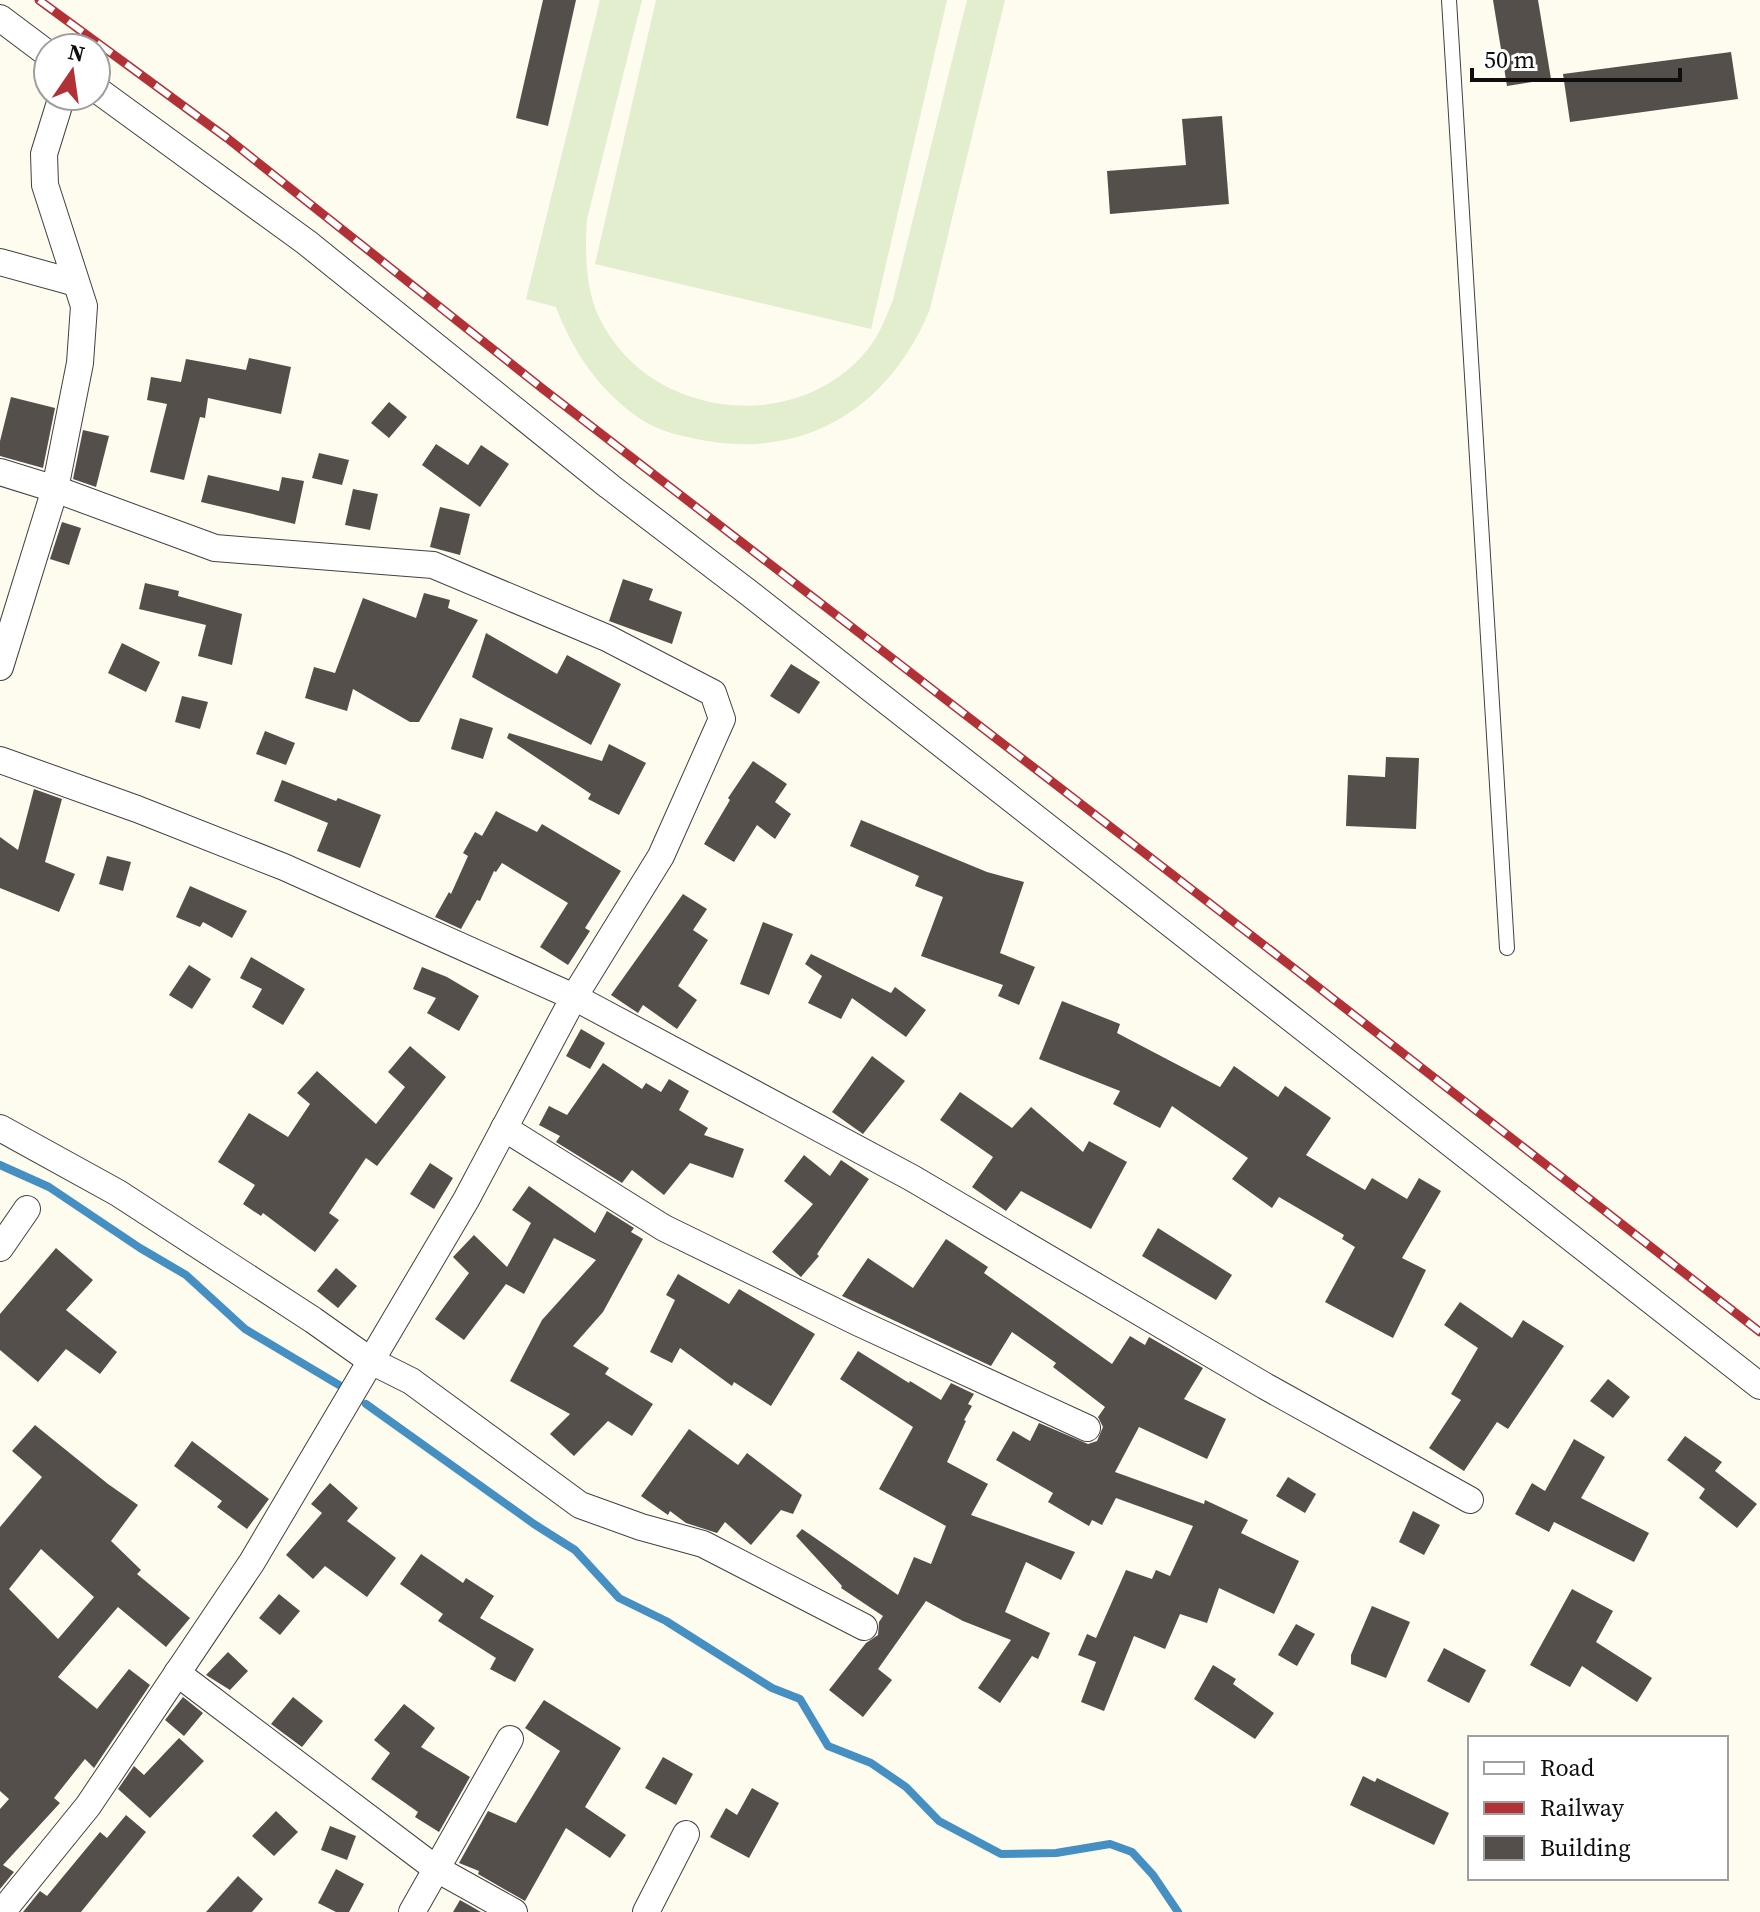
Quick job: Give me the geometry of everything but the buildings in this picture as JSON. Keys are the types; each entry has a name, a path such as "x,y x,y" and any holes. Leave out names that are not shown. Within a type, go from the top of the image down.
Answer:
{"street":[{"path":"5,27 32,44"},
{"path":"112,101 306,242 609,486 1760,1386"},
{"path":"0,667 55,489 80,363 84,306 45,185 44,154 57,112"},
{"path":"0,262 76,283"},
{"path":"0,472 215,548 433,565 607,638 713,693 722,719 661,856 574,997 466,1200 252,1562 88,1806 2,1912"},
{"path":"0,760 137,809 284,867 574,997 912,1178 1265,1386 1470,1500"},
{"path":"0,1128 118,1193 371,1361 411,1381 580,1505 641,1527 703,1544 864,1627"},
{"path":"504,1128 664,1228 859,1323 1087,1428"},
{"path":"0,1248 27,1209"},
{"path":"177,1673 435,1868 514,1912"},
{"path":"412,1912 510,1739"},
{"path":"646,1912 686,1834"}],"lane":[{"path":"1449,0 1507,948"}],"green space":[{"path":"600,0 642,0 587,219 588,280 598,315 620,350 650,377 685,395 724,404 764,405 802,396 838,377 868,349 876,337 893,300 967,0 1005,0 930,309 895,370 872,395 846,415 817,430 785,440 751,444 714,442 666,431 639,418 600,382 579,355 556,307 526,299"},
{"path":"656,0 947,0 871,329 595,264"}],"waterway":[{"path":"0,1165 49,1187 186,1275 245,1329 339,1385"},
{"path":"366,1404 575,1550 619,1598 666,1621 772,1688 800,1699 828,1746 871,1763 906,1787 939,1821 1001,1854 1056,1853 1110,1844 1132,1852 1153,1875 1178,1912"}],"railway":[{"path":"39,0 227,138 543,389 1760,1332"}]}
